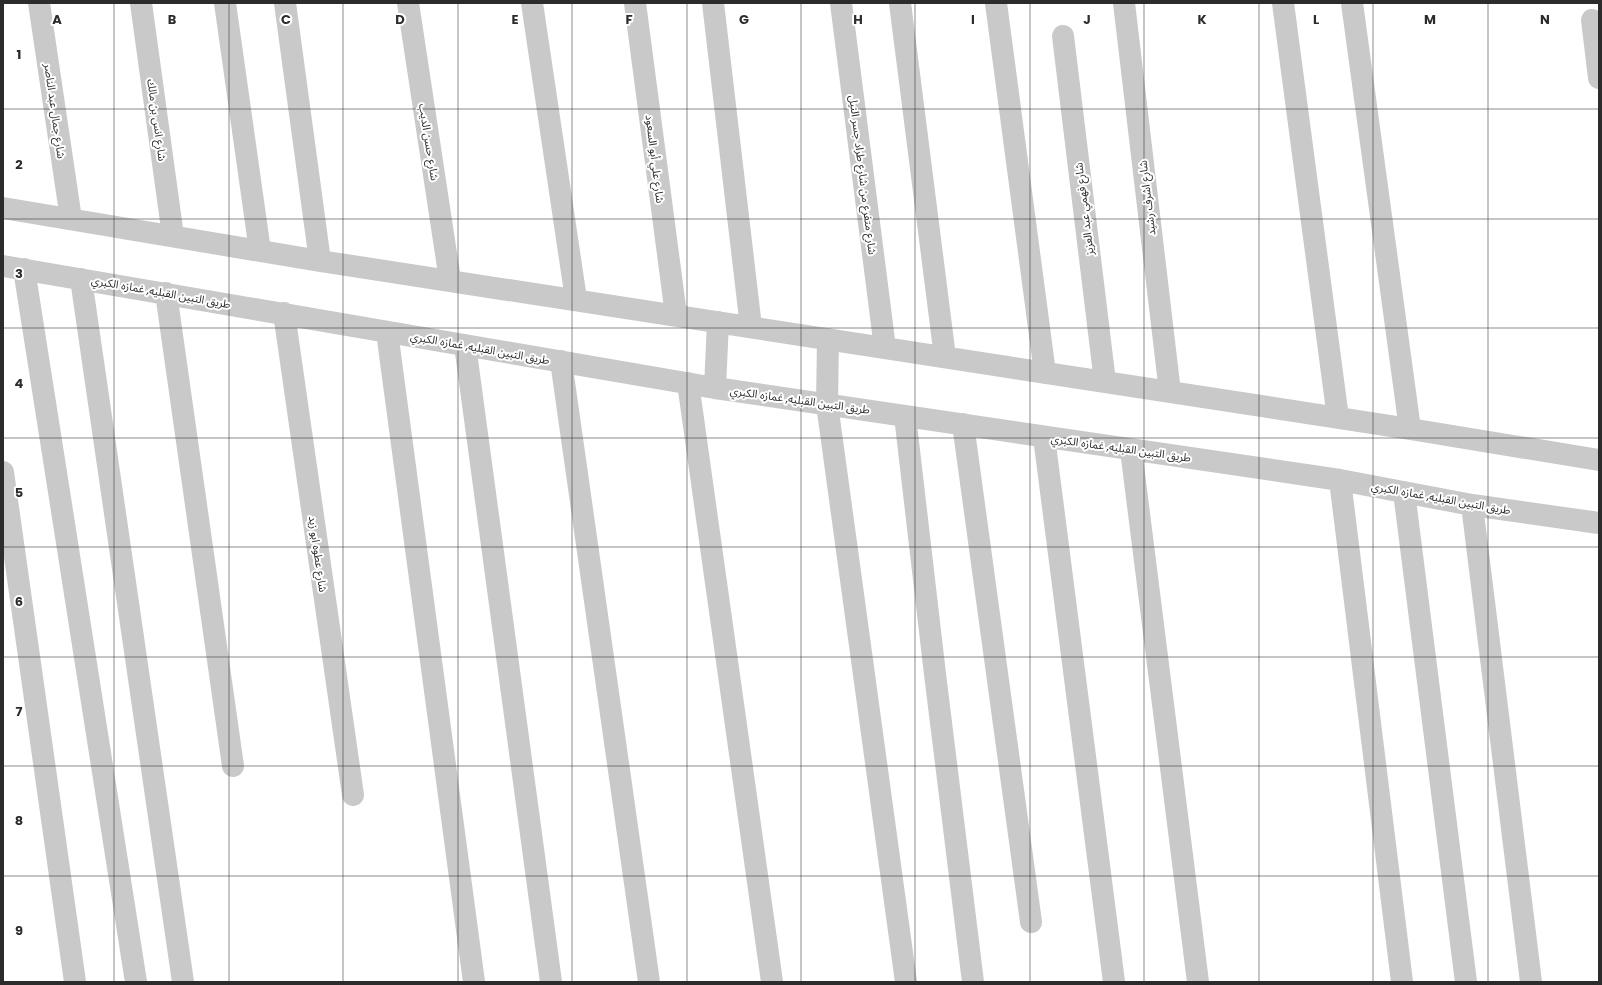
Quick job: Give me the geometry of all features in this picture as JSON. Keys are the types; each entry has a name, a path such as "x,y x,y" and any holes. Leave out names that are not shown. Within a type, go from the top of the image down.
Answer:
{"street":[{"name":"شارع جمال عبد الناصر","path":"39,3 71,219"},
{"name":"شارع انس بن مالك","path":"141,3 173,236"},
{"path":"225,3 260,251"},
{"path":"285,3 320,261"},
{"name":"شارع حسن الديب","path":"408,3 450,280"},
{"path":"532,3 576,299"},
{"name":"شارع علي أبو السعود","path":"635,3 676,315"},
{"path":"713,3 751,327"},
{"name":"شارع متفرع من شارع طراد جسر النيل","path":"841,3 885,348"},
{"path":"900,3 945,357"},
{"path":"996,3 1045,373"},
{"name":"شارع اشرف رشيد","path":"1124,3 1170,392"},
{"path":"1283,3 1338,418"},
{"path":"1352,3 1410,429"},
{"path":"1592,20 1599,78"},
{"name":"شارع فهمي عبد العزيز","path":"1063,36 1105,382"},
{"path":"3,208 320,261 576,299 1410,429 1599,460"},
{"name":"طريق التبين القبليه, غمازه الكبري","path":"3,266 715,388 1340,480 1472,504 1599,523"},
{"path":"24,269 136,982"},
{"path":"81,279 183,982"},
{"path":"166,293 233,766"},
{"name":"شارع عطوه ابو زيد","path":"284,313 352,795"},
{"path":"715,388 718,322"},
{"path":"387,332 474,982"},
{"path":"828,339 827,404 906,982"},
{"path":"465,345 551,982"},
{"path":"561,361 649,982"},
{"path":"688,383 772,982"},
{"path":"905,416 934,674 973,982"},
{"path":"963,424 1031,922"},
{"path":"1044,437 1114,982"},
{"path":"1131,450 1198,982"},
{"path":"3,472 75,982"},
{"path":"1340,480 1402,982"},
{"path":"1404,492 1466,982"},
{"path":"1472,504 1531,982"}]}
